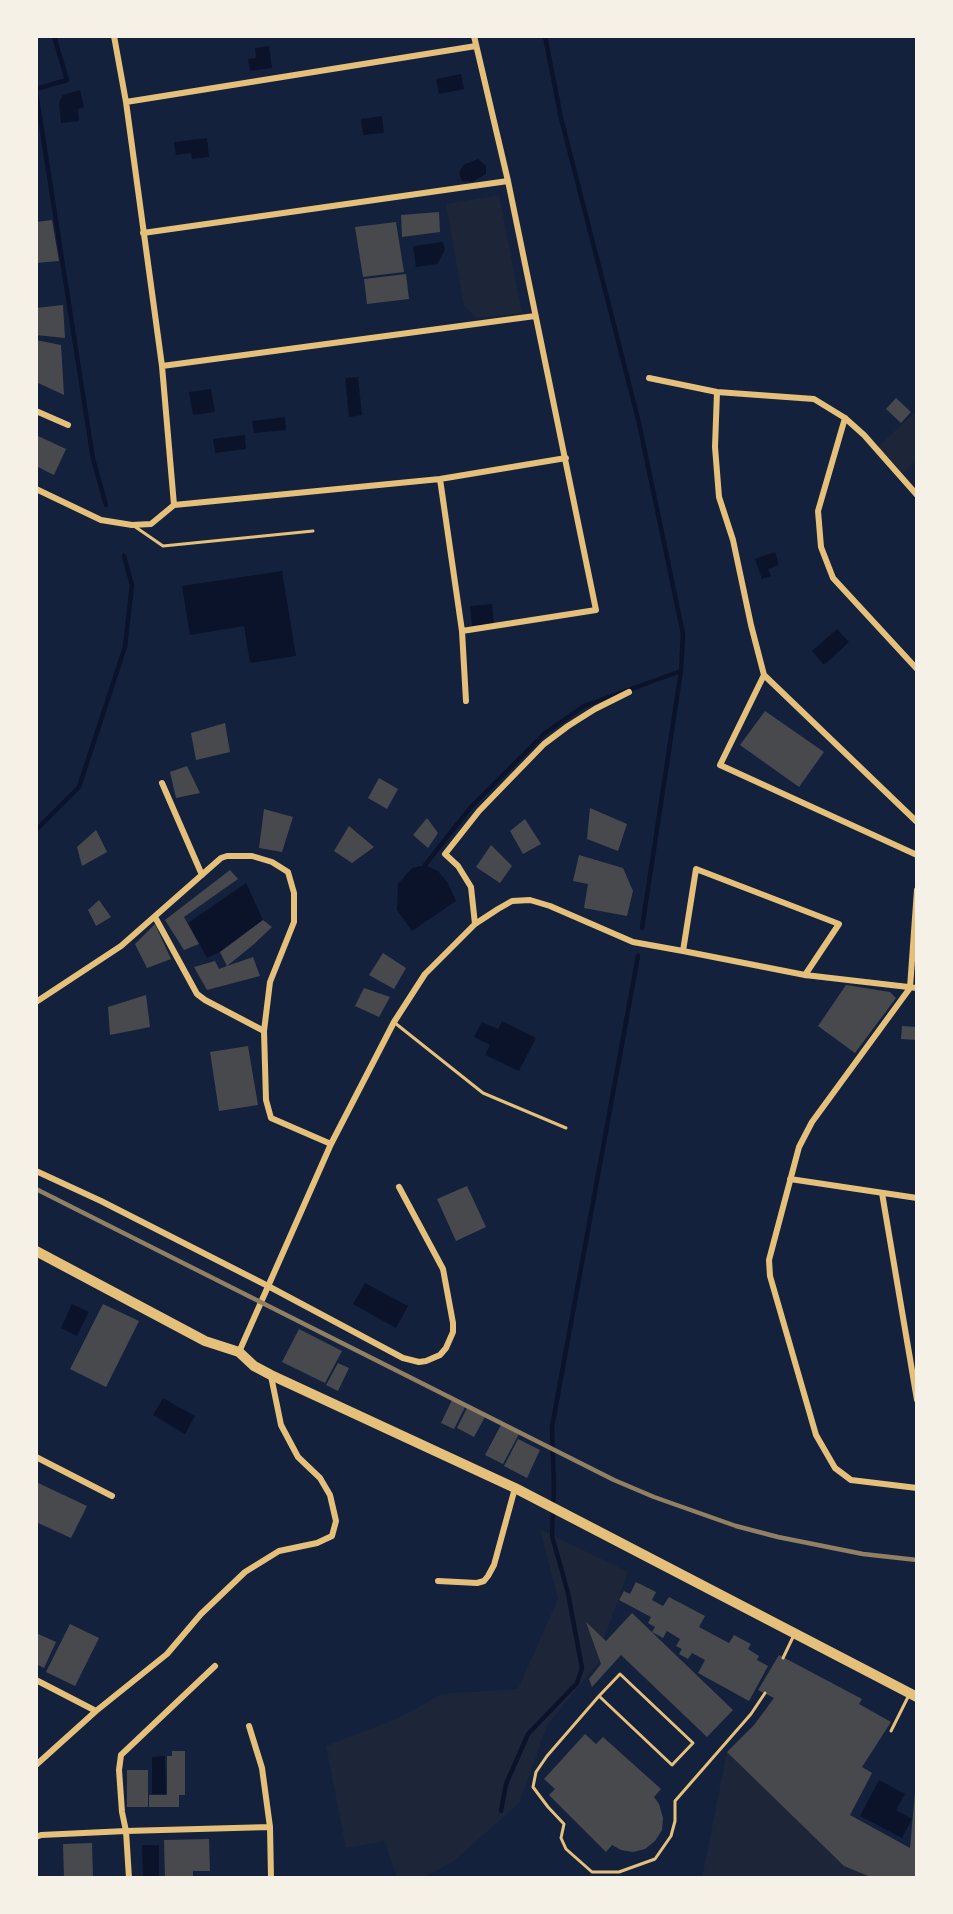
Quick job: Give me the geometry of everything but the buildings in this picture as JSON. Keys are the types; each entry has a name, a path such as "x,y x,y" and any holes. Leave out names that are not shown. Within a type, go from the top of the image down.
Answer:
{"main road":[{"path":"36,1251 205,1341 238,1352 254,1366 271,1375 569,1515 913,1695"}],"street":[{"path":"114,36 126,102 162,366 174,504"},
{"path":"462,631 596,610 508,181 474,36"},
{"path":"126,102 476,46"},
{"path":"143,233 508,181"},
{"path":"162,366 535,316"},
{"path":"649,378 717,392 814,399 845,418 864,435 917,495"},
{"path":"717,392 715,447 719,497 733,540 764,675 917,822"},
{"path":"36,411 68,425"},
{"path":"845,418 819,511 821,547 833,578 917,669"},
{"path":"36,489 101,520 132,525 151,524 174,504 440,479 566,458"},
{"path":"440,479 462,631 466,701"},
{"path":"764,675 720,765 917,855"},
{"path":"475,924 471,887 458,866 445,854 479,811 544,744 595,709 629,692"},
{"path":"162,783 202,875"},
{"path":"36,1002 121,946 221,858 237,855 252,856 272,862 288,872 294,893 294,922 270,982 264,1030 266,1100 271,1118 331,1144"},
{"path":"683,951 696,869 839,924 805,975"},
{"path":"917,890 914,988 812,1122 799,1147 769,1260 770,1276 816,1435 835,1468 851,1480 917,1488"},
{"path":"238,1352 331,1144 394,1022 425,974 475,924 512,901 530,900 550,906 633,942 805,975 914,988"},
{"path":"156,917 197,994 264,1030"},
{"path":"36,1170 268,1286 404,1359 419,1362 440,1354 446,1348 453,1332 453,1323 443,1269 399,1187"},
{"path":"790,1179 917,1198"},
{"path":"882,1193 917,1400"},
{"path":"36,1765 96,1711 167,1654 201,1614 245,1572 279,1551 316,1543 332,1536 336,1521 330,1495 320,1478 298,1457 281,1425 271,1375"},
{"path":"36,1457 112,1496"},
{"path":"438,1581 477,1583 484,1581 494,1565 515,1488"},
{"path":"129,1878 119,1770 121,1755 215,1666"},
{"path":"36,1680 96,1711"},
{"path":"249,1726 262,1768 270,1827 271,1878"},
{"path":"38,1835 270,1827"}],"lane":[{"path":"132,525 163,546 313,531"},
{"path":"394,1022 483,1093 566,1128"},
{"path":"783,1658 796,1633"},
{"path":"599,1696 672,1765 693,1743 620,1674 599,1696 547,1756 536,1772 533,1787 564,1824 561,1838 566,1849 592,1872 619,1872 655,1859 671,1836 675,1821 675,1801 751,1714 765,1693"},
{"path":"891,1731 913,1695"}],"shaded area":[{"path":"269,46 272,68 250,71 248,59 256,58 255,48"},
{"path":"461,74 464,89 439,94 436,79"},
{"path":"80,90 84,107 78,109 79,121 61,123 59,102 63,95"},
{"path":"382,116 384,133 363,135 361,119"},
{"path":"207,138 209,157 192,159 191,153 176,155 174,142"},
{"path":"478,159 486,166 486,174 472,182 462,181 459,173 463,165"},
{"path":"499,195 522,313 477,318 464,306 446,204"},
{"path":"443,242 445,250 437,264 416,267 413,246"},
{"path":"358,377 362,415 349,417 345,378"},
{"path":"211,389 215,412 193,415 189,392"},
{"path":"914,413 917,417 917,460 903,473 878,447"},
{"path":"285,417 286,430 254,433 252,421"},
{"path":"245,435 246,449 215,453 213,439"},
{"path":"775,552 779,565 768,569 771,576 762,579 755,559"},
{"path":"282,571 296,656 250,663 244,626 190,635 182,586"},
{"path":"492,604 494,624 472,626 470,606"},
{"path":"837,629 849,642 824,665 812,651"},
{"path":"425,865 438,871 448,883 456,901 412,931 397,910 398,884 412,868"},
{"path":"246,883 263,920 220,952 207,958 188,923"},
{"path":"502,1021 536,1038 519,1071 485,1055 490,1045 474,1037 482,1022 498,1029"},
{"path":"365,1283 408,1306 396,1328 353,1304"},
{"path":"72,1304 89,1312 77,1336 61,1328"},
{"path":"163,1398 195,1416 185,1434 153,1415"},
{"path":"540,1529 628,1572 604,1639 587,1623 600,1661 547,1725 520,1802 454,1861 423,1878 397,1878 385,1841 346,1848 326,1746 399,1718 442,1694 518,1689 558,1599"},
{"path":"727,1752 873,1878 702,1878"},
{"path":"165,1756 166,1794 152,1794 152,1757"},
{"path":"879,1780 905,1794 896,1810 912,1819 902,1838 860,1816"},
{"path":"142,1845 159,1845 159,1876 143,1876"}],"waterway":[{"path":"36,89 67,80 54,36"},
{"path":"545,36 561,118 639,423 683,634 681,671 642,928"},
{"path":"36,92 93,459 106,505"},
{"path":"36,830 79,787 125,647 132,585 124,556"},
{"path":"425,865 471,807 545,733 584,706 681,671"},
{"path":"501,1811 506,1784 528,1734 577,1683 582,1668 568,1593 552,1536 554,1487 552,1427 638,956"}],"railway":[{"path":"36,1189 614,1480 654,1497 736,1526 778,1537 863,1554 917,1560"}]}
